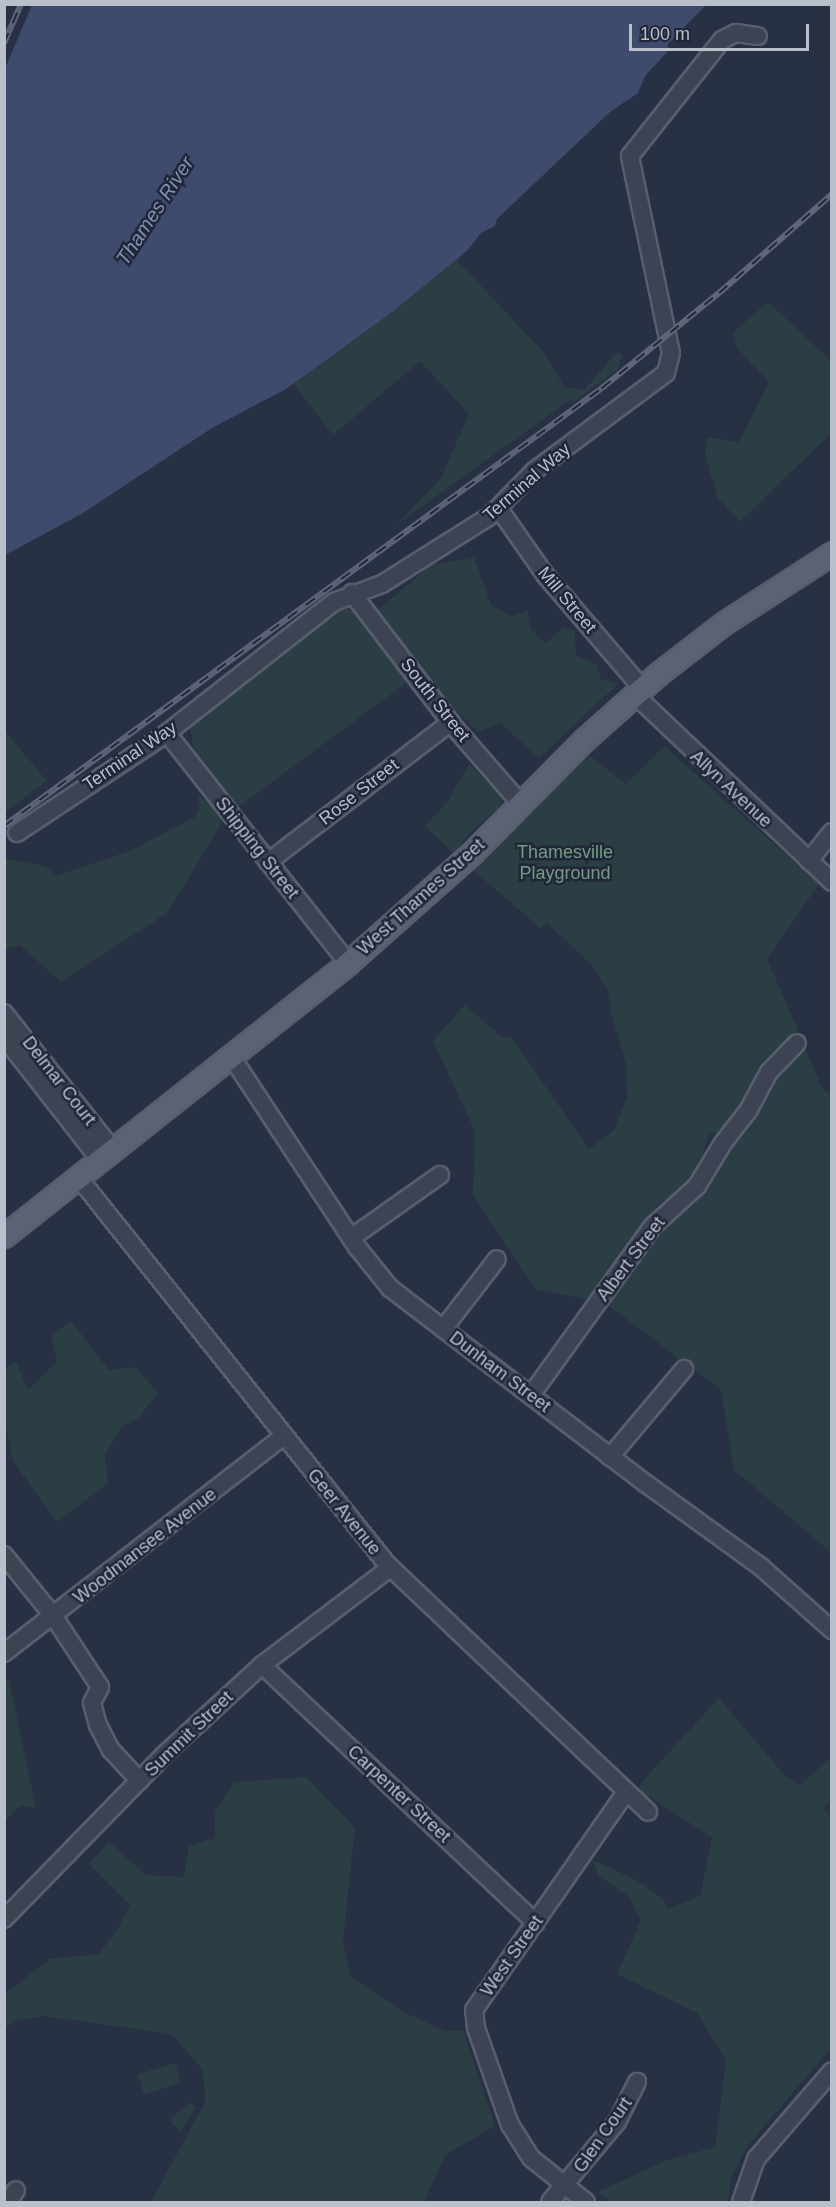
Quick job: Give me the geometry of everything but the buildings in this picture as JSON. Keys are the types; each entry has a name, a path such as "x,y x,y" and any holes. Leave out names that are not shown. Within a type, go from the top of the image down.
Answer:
{"main road":[{"name":"West Thames Street","path":"4,1236 348,963 521,804 637,691 724,622 831,553"}],"street":[{"name":"Terminal Way","path":"17,833 167,733 325,609 352,593 388,580 500,509 534,471 669,368 671,353 630,156 722,40 736,33 758,36"},
{"name":"Mill Street","path":"500,509 541,569 637,691"},
{"name":"South Street","path":"352,593 451,722 521,804"},
{"name":"Allyn Avenue","path":"637,691 831,882"},
{"name":"Rose Street","path":"268,862 451,722"},
{"name":"Shipping Street","path":"167,733 348,963"},
{"path":"809,861 831,832"},
{"name":"Delmar Court","path":"4,1013 106,1155"},
{"path":"4,1037 106,1155"},
{"name":"Albert Street","path":"531,1395 653,1226 697,1186 723,1143 748,1111 769,1072 797,1043"},
{"name":"Dunham Street","path":"231,1056 351,1238 390,1288 610,1457 761,1567 831,1630"},
{"path":"351,1238 440,1175"},
{"name":"Geer Avenue","path":"78,1177 390,1568 648,1812"},
{"path":"443,1329 497,1259"},
{"path":"610,1457 684,1369"},
{"name":"Woodmansee Avenue","path":"4,1653 54,1617 284,1436"},
{"path":"4,1555 54,1617 100,1687 92,1703 111,1750 141,1781"},
{"name":"Summit Street","path":"4,1919 141,1781 262,1665 390,1568"},
{"name":"Carpenter Street","path":"262,1665 536,1923"},
{"name":"West Street","path":"586,2202 531,2158 510,2125 476,2028 474,2010 626,1792"},
{"path":"741,2202 756,2159 831,2071"},
{"name":"Glen Court","path":"550,2202 566,2186 617,2122 638,2082"}],"green space":[{"path":"456,259 545,354 565,388 585,389 617,352 622,355 618,369 574,402 571,399 395,526 441,478 469,414 420,361 333,435 293,383 391,313"},
{"path":"768,302 831,361 831,433 740,522 718,498 705,456 707,437 739,442 769,382 737,348 733,332"},
{"path":"474,557 491,605 512,616 528,611 530,629 546,643 564,627 575,631 576,656 596,664 601,679 618,684 539,758 500,723 478,732 448,703 378,610 431,565"},
{"path":"348,609 356,612 409,681 237,808 194,749 190,729 333,611"},
{"path":"5,731 47,781 4,812"},
{"name":"Thamesville Playground","path":"664,746 819,884 767,959 798,1030 760,1064 743,1101 720,1132 710,1133 692,1183 657,1205 595,1301 535,1289 473,1195 475,1131 433,1041 465,1005 502,1037 512,1038 589,1149 614,1130 627,1097 626,1063 611,1013 608,991 592,965 547,923 540,928 472,869 589,755 626,784"},
{"path":"469,764 503,798 499,808 470,832 454,854 425,826 448,801"},
{"path":"197,794 225,818 167,913 61,982 20,945 5,949 4,859 46,866 56,876 132,850 195,817 200,807"},
{"path":"804,1045 822,1088 831,1095 831,1552 734,1470 721,1390 605,1303 664,1222 749,1129 773,1081"},
{"path":"71,1321 109,1370 136,1367 158,1393 138,1418 122,1427 105,1454 108,1483 57,1522 13,1461 5,1418 5,1370 16,1361 28,1390 57,1361 51,1336"},
{"path":"9,1680 36,1808 20,1806 5,1821 4,1681"},
{"path":"719,1698 785,1776 800,1785 831,1757 831,1801 823,1808 832,1817 831,2048 745,2149 731,2179 728,2202 610,2202 598,2192 665,2161 715,2147 726,2060 697,2013 617,1974 641,1920 629,1897 598,1875 593,1860 638,1881 664,1900 668,1909 700,1896 712,1837 641,1792 639,1785"},
{"path":"306,1777 355,1828 343,1942 351,1977 406,2013 445,2031 463,2030 495,2126 445,2155 424,2202 151,2202 205,2102 203,2070 172,2034 43,2016 18,2020 5,2028 5,1994 50,1959 99,1954 117,1930 130,1905 89,1864 109,1842 146,1875 184,1877 189,1846 215,1838 215,1812 234,1782"},
{"path":"175,2063 181,2083 144,2094 138,2074"},
{"path":"190,2102 196,2108 180,2131 169,2120"}],"water":[{"name":"Thames River","path":"32,4 706,5 668,44 668,51 645,76 638,93 610,112 497,219 495,226 481,233 468,250 391,313 286,389 212,428 83,513 5,555 4,71"}],"railway":[{"path":"4,43 21,4"},
{"path":"4,826 602,388 719,293 832,194"}]}
